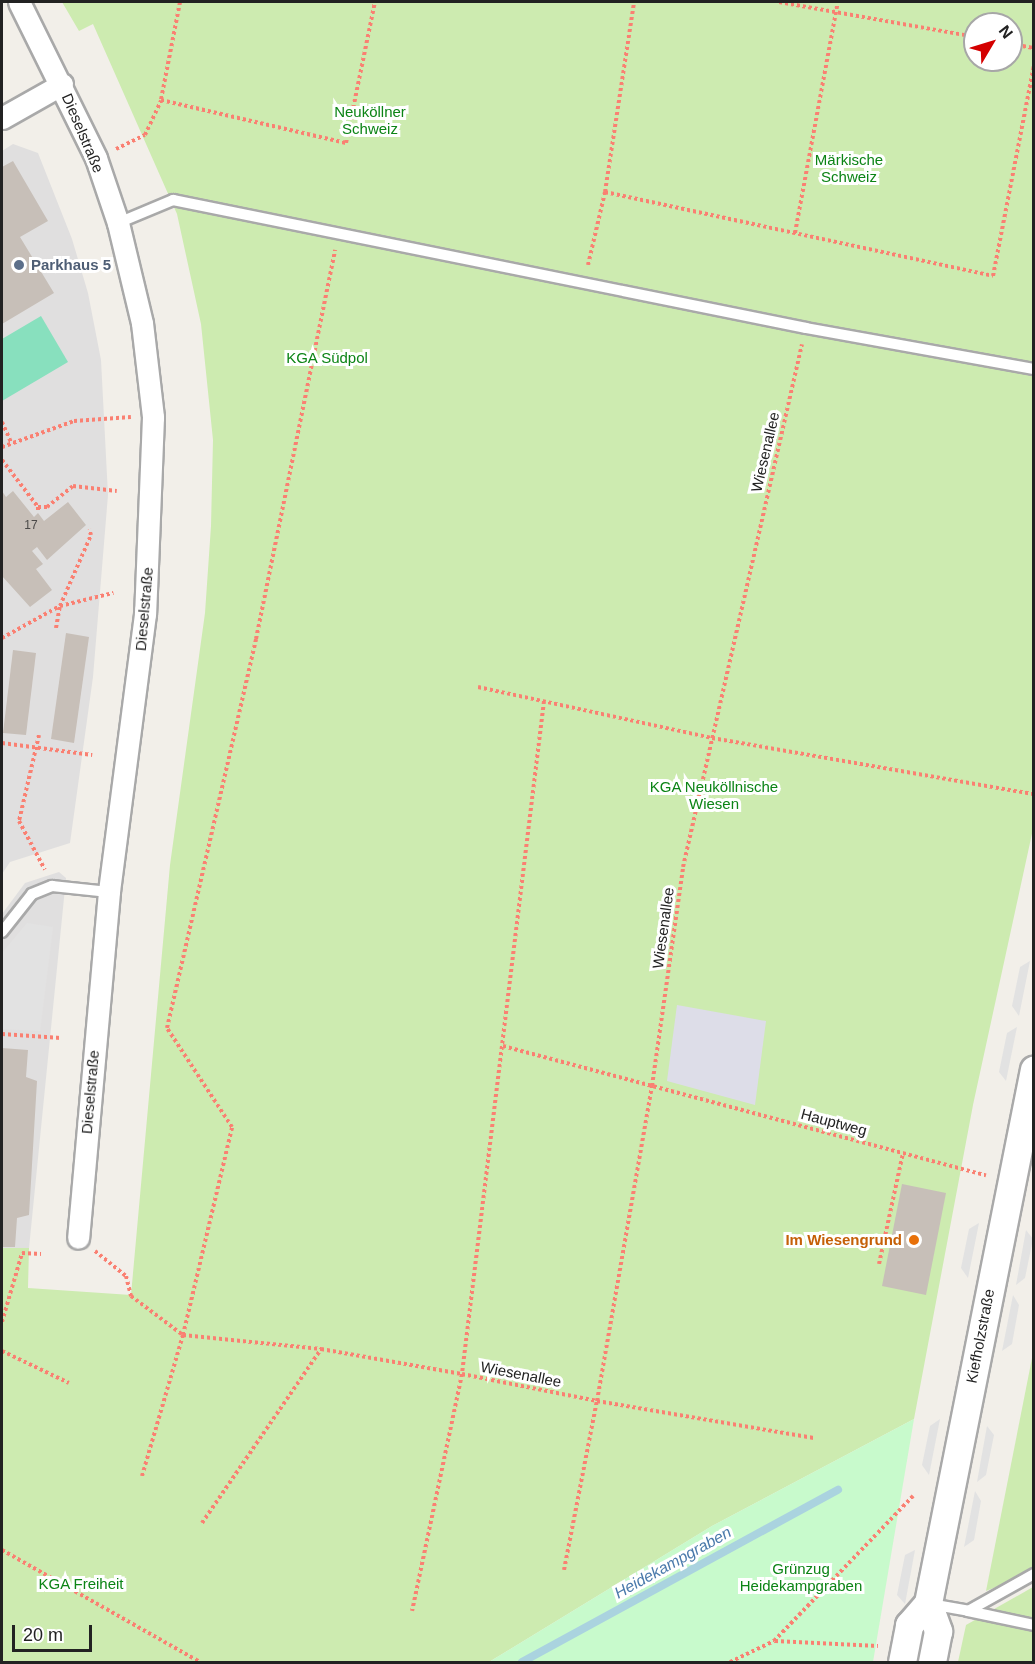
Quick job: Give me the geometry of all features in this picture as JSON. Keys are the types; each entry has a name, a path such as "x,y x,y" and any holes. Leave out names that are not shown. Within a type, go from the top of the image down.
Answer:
{"street":[{"name":"Dieselstraße","path":"19,2 62,84 96,159 118,223 142,323 153,417 146,614 110,892 78,1238"},
{"path":"2,118 62,84"},
{"name":"Kiefholzstraße","path":"892,1655 909,1625 928,1604 1010,1181 1034,1070"},
{"path":"928,1604 938,1631 932,1662"}],"lane":[{"path":"118,223 172,200 806,328 1034,369"},
{"path":"2,932 32,894 52,886 110,892"},
{"path":"968,1611 1034,1574"},
{"path":"928,1604 1034,1625"}],"path":[{"path":"96,159 145,135 161,100 180,2"},
{"path":"161,100 346,143 375,2"},
{"path":"584,283 605,192 634,2"},
{"path":"780,2 963,35"},
{"path":"795,233 838,2"},
{"path":"605,192 993,276 1034,66"},
{"path":"142,1476 183,1335 232,1127 167,1028 256,639 338,235"},
{"name":"Wiesenallee","path":"183,1335 321,1349 597,1401 652,1086 683,867 806,328"},
{"path":"2,447 74,421 153,417"},
{"path":"2,422 12,444"},
{"path":"2,460 38,507 38,513"},
{"path":"38,507 47,507 73,486 117,491"},
{"path":"56,628 60,606 92,535 89,529"},
{"path":"2,638 60,606 112,593"},
{"path":"478,687 712,738 1034,794"},
{"path":"412,1611 462,1374 544,701"},
{"path":"39,735 20,821 52,886"},
{"path":"2,743 92,755"},
{"path":"2,1034 61,1038"},
{"name":"Hauptweg","path":"503,1046 1010,1181"},
{"path":"879,1264 903,1152"},
{"path":"78,1238 126,1276 131,1296 183,1335"},
{"path":"2,1322 22,1253 41,1254"},
{"path":"202,1524 321,1349"},
{"path":"2,1351 69,1383"},
{"path":"564,1570 597,1401 814,1438"},
{"path":"730,1662 774,1641 913,1496"},
{"path":"2,1550 200,1662"},
{"path":"774,1641 892,1655"}],"shaded area":[{"path":"13,144 38,153 72,239 88,293 101,360 108,495 93,677 70,843 10,862 2,874 2,151"},
{"path":"59,872 66,878 29,1248 2,1248 2,914 25,883"},
{"path":"27,923 53,927 40,1031 2,1029 2,953"},
{"path":"1030,961 1019,1016 1012,1006 1020,967"},
{"path":"677,1005 766,1021 755,1105 667,1081"},
{"path":"1017,1027 1006,1081 999,1072 1007,1033"},
{"path":"979,1223 968,1278 961,1268 969,1229"},
{"path":"1026,1230 1033,1239 1025,1278 1016,1285"},
{"path":"1013,1295 1019,1305 1012,1344 1002,1351"},
{"path":"940,1419 929,1475 922,1465 930,1426"},
{"path":"987,1426 994,1435 986,1475 977,1482"},
{"path":"975,1491 981,1501 974,1540 964,1547"},
{"path":"915,1550 905,1604 897,1595 905,1555"}],"green space":[{"name":"KGA Neuköllnische Wiesen","path":"62,2 1033,2 1033,829 973,1105 914,1419 712,1526 489,1662 2,1662 2,1248 29,1248 28,1288 131,1295 170,865 205,613 211,526 213,440 201,324 177,214 93,24 79,31"},
{"path":"41,316 68,362 2,401 2,339"},
{"path":"1033,1353 1033,1572 986,1591"},
{"name":"Grünzug Heidekampgraben","path":"914,1419 873,1662 489,1662 712,1526"},
{"path":"1033,1587 1033,1662 958,1662 966,1625"}],"building":[{"name":"Parkhaus 5","path":"13,161 48,221 20,237 54,293 2,324 2,167"},
{"path":"2,491 6,497 13,491 34,517 38,513 44,521 68,502 86,525 47,560 37,547 32,551 43,564 36,569 52,590 30,607 2,576"},
{"path":"66,633 89,637 74,743 51,739"},
{"path":"13,650 36,653 26,735 3,733"},
{"path":"2,1048 28,1050 26,1077 37,1081 29,1215 17,1218 15,1247 2,1247"},
{"path":"902,1184 946,1193 926,1295 882,1286"}],"waterway":[{"name":"Heidekampgraben","path":"522,1662 838,1490"}],"place":[{"name":"Parkhaus 5","path":"19,265"},
{"name":"Im Wiesengrund","path":"914,1240"}],"park label":[{"name":"Neuköllner Schweiz","path":"370,120"},
{"name":"Märkische Schweiz","path":"849,168"},
{"name":"KGA Südpol","path":"327,358"},
{"name":"KGA Freiheit","path":"81,1584"}]}
